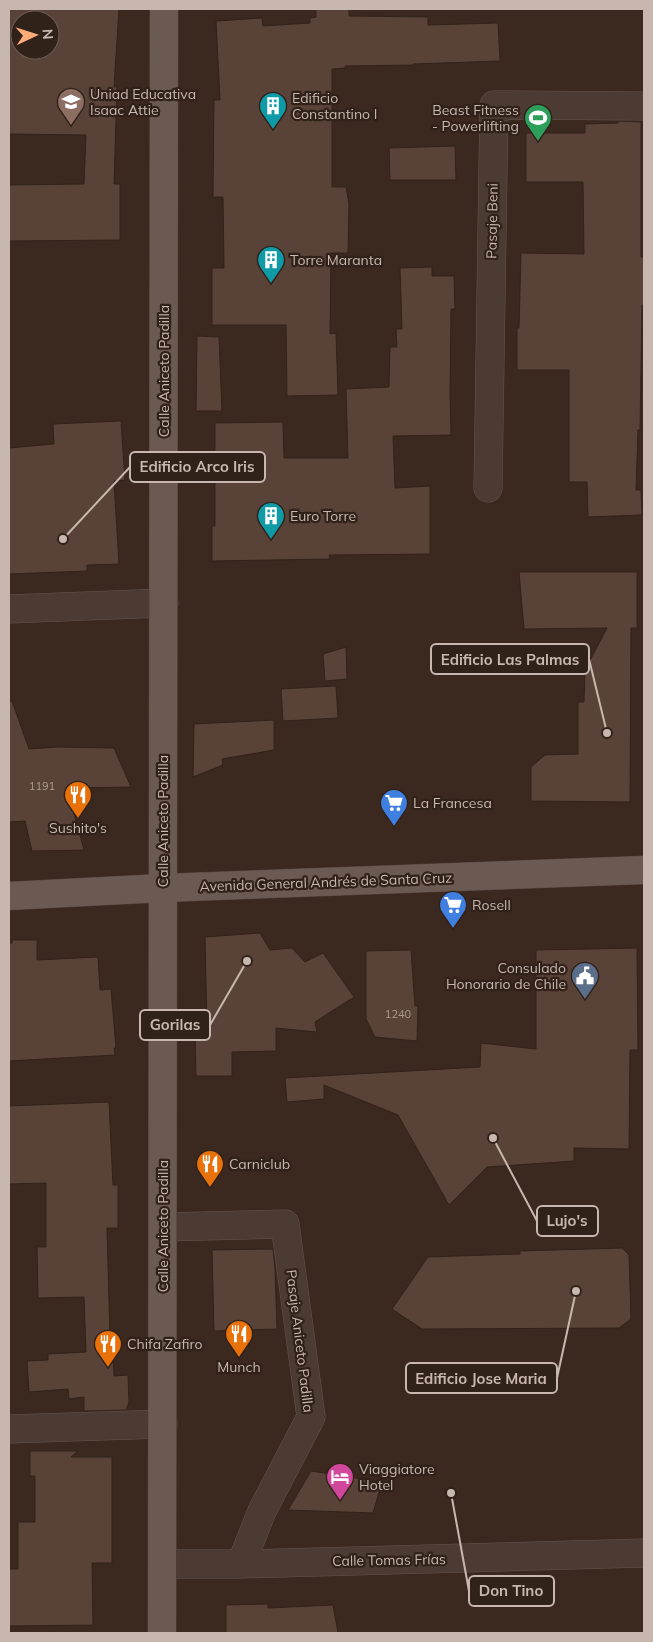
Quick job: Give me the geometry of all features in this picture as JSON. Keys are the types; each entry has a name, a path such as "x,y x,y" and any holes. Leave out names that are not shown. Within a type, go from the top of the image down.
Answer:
{"main road":[{"name":"Calle Aniceto Padilla","path":"162,1633 164,9"},
{"name":"Avenida General Andrés de Santa Cruz","path":"9,896 162,888 644,870"}],"street":[{"name":"Pasaje Beni","path":"488,488 494,104 644,106"},
{"path":"9,609 164,603"},
{"name":"Pasaje Aniceto Padilla","path":"164,1227 285,1224 311,1416 262,1511 241,1564"},
{"path":"9,1429 163,1424"},
{"name":"Calle Tomas Frías","path":"163,1564 241,1564 644,1553"}],"building":[{"path":"9,9 119,9 114,87 117,87 114,184 120,184 120,240 9,241 9,185 84,184 86,135 9,134"},
{"path":"316,9 349,9 349,16 428,17 428,25 498,23 500,61 345,66 345,68 332,69 332,187 346,187 349,204 348,253 331,253 330,334 336,333 338,395 287,396 286,325 212,325 212,268 224,268 223,197 213,197 214,100 220,100 216,21 262,18 263,26 310,23 310,18 316,17"},
{"path":"618,121 641,122 641,257 644,257 644,305 642,305 640,430 638,430 636,490 641,490 642,515 588,517 587,482 569,482 569,370 517,370 521,253 584,254 583,182 526,182 526,133 585,133 585,124 618,123"},
{"path":"455,146 456,180 390,180 389,148"},
{"path":"432,267 432,276 454,276 455,309 451,309 451,435 393,436 395,488 430,486 430,554 329,555 330,559 212,561 212,526 215,526 215,423 283,422 284,458 348,458 346,389 389,387 390,347 397,347 396,329 402,329 400,268"},
{"path":"197,336 219,337 222,411 196,411"},
{"path":"121,421 125,480 114,481 119,564 87,565 87,571 9,574 9,448 54,444 53,424"},
{"path":"519,572 637,572 637,628 631,628 630,802 531,801 531,767 545,755 578,754 578,702 584,702 585,670 607,628 524,629"},
{"path":"346,647 347,679 325,681 323,654"},
{"path":"336,686 338,718 283,721 281,689"},
{"path":"12,701 29,749 56,747 114,748 131,787 67,788 84,850 32,851 25,821 9,822 9,702"},
{"path":"274,720 274,750 222,759 223,765 193,777 194,724"},
{"path":"260,933 270,950 292,948 305,962 323,953 354,997 315,1022 317,1032 276,1028 276,1051 232,1052 232,1076 196,1076 195,1030 207,1029 205,937"},
{"path":"12,940 37,940 37,960 98,957 100,990 111,989 115,1055 9,1061 9,943 12,943"},
{"path":"637,948 638,1050 630,1050 629,1149 574,1148 574,1161 487,1167 449,1205 398,1115 324,1085 324,1099 287,1102 285,1078 480,1067 481,1043 536,1049 536,950"},
{"path":"411,950 415,1006 418,1006 417,1041 375,1037 366,1019 366,951"},
{"path":"109,1102 113,1185 118,1185 118,1228 107,1228 110,1336 112,1336 114,1376 128,1375 129,1402 126,1410 84,1411 84,1397 69,1399 68,1389 29,1392 27,1361 48,1360 48,1354 86,1352 84,1297 38,1298 37,1247 46,1247 46,1183 9,1184 9,1106"},
{"path":"622,1248 629,1255 631,1319 619,1328 422,1329 392,1309 428,1257 520,1254 520,1251"},
{"path":"273,1249 277,1329 214,1331 212,1250"},
{"path":"30,1451 78,1451 71,1457 112,1457 112,1563 92,1563 93,1625 9,1626 9,1569 18,1569 18,1522 35,1522 35,1476 30,1476"},
{"name":"Viaggiatore Hotel","path":"311,1471 382,1482 373,1513 288,1510"},
{"path":"268,1604 268,1608 333,1605 338,1633 226,1633 226,1605"}],"place":[{"name":"Uniad Educativa Isaac Attie","path":"71,126"},
{"name":"Edificio Constantino I","path":"273,130"},
{"name":"Beast Fitness - Powerlifting","path":"538,142"},
{"name":"Torre Maranta","path":"271,284"},
{"name":"Edificio Arco Iris","path":"63,539"},
{"name":"Euro Torre","path":"271,540"},
{"name":"Edificio Las Palmas","path":"607,733"},
{"name":"Sushito's","path":"78,819"},
{"name":"La Francesa","path":"394,827"},
{"name":"Rosell","path":"453,929"},
{"name":"Gorilas","path":"247,961"},
{"name":"Consulado Honorario de Chile","path":"585,1000"},
{"name":"Lujo's","path":"493,1138"},
{"name":"Carniclub","path":"210,1188"},
{"name":"Edificio Jose Maria","path":"576,1291"},
{"name":"Munch","path":"239,1358"},
{"name":"Chifa Zafiro","path":"108,1368"},
{"name":"Don Tino","path":"451,1493"},
{"name":"Viaggiatore Hotel","path":"340,1501"}]}
